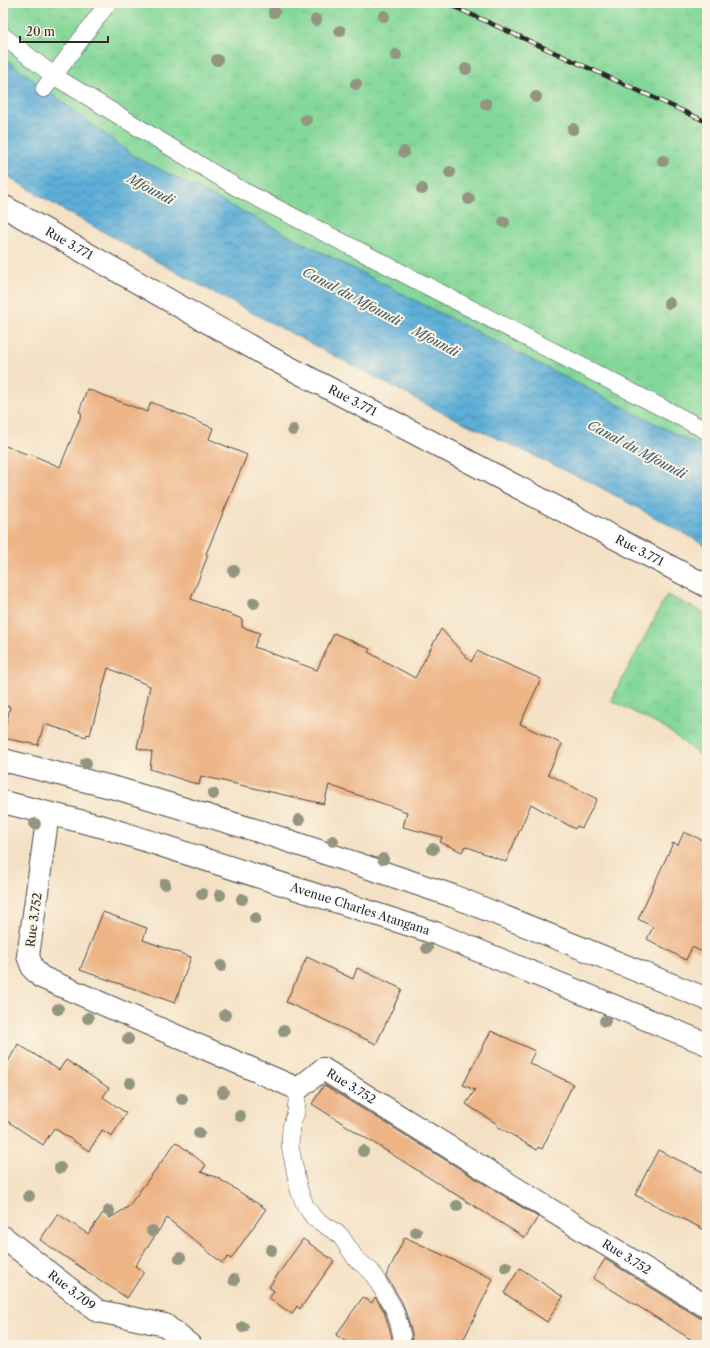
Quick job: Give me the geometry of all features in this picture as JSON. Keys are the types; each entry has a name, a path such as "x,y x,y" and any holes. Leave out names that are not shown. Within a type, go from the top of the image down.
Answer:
{"main road":[{"name":"Rue 3.771","path":"3,206 269,357 707,586"},
{"path":"3,760 119,789 268,834 452,896 707,999"},
{"name":"Avenue Charles Atangana","path":"3,802 104,827 435,932 707,1044"},
{"name":"Rue 3.752","path":"48,814 28,956 32,969 41,978 298,1089 323,1069 707,1307"},
{"name":"Rue 3.709","path":"3,1237 98,1311 165,1324 190,1345"}],"lane":[{"path":"49,83 108,3"},
{"path":"3,36 49,83 236,187 707,431"},
{"path":"298,1089 296,1112 290,1127 290,1146 299,1190 305,1205 314,1218 340,1235 356,1259 371,1270 393,1307 399,1326 401,1345"}],"green space":[{"path":"3,3 707,3 707,450 134,156 3,57"},
{"path":"667,595 707,614 707,761 668,730 611,700"}],"water":[{"path":"3,57 134,156 707,450 707,546 598,486 437,410 209,290 60,208 3,173"}],"building":[{"path":"87,389 147,412 151,402 213,428 209,439 247,455 206,554 208,555 191,599 242,619 242,627 260,633 254,647 317,670 334,633 370,649 368,652 415,678 441,629 471,662 477,651 541,679 520,724 562,744 548,774 597,799 582,828 577,826 575,829 531,804 506,862 465,846 462,852 440,842 442,837 403,827 407,812 329,785 324,804 201,776 199,785 150,769 152,752 137,748 150,686 108,668 90,735 87,734 86,737 44,724 38,745 3,738 10,707 3,705 3,445 29,455 30,454 60,467 82,413 79,412"},
{"path":"684,832 707,842 707,954 692,947 686,960 647,939 653,927 638,919 673,843 678,845"},
{"path":"103,912 147,928 143,940 191,957 175,1003 80,970"},
{"path":"307,957 353,979 357,968 402,989 376,1044 286,1002"},
{"path":"491,1031 535,1051 529,1063 573,1084 542,1149 538,1147 537,1150 497,1126 497,1124 466,1104 475,1090 463,1085"},
{"path":"18,1044 59,1070 66,1060 109,1088 103,1097 126,1113 112,1136 102,1130 89,1151 54,1128 43,1145 3,1118 3,1071"},
{"path":"324,1085 538,1217 525,1238 312,1104"},
{"path":"176,1142 206,1165 201,1172 218,1178 266,1209 231,1259 228,1257 222,1263 167,1218 135,1266 144,1272 127,1298 40,1240 58,1214 88,1234 103,1213 110,1218 128,1207"},
{"path":"658,1150 707,1174 707,1231 635,1195"},
{"path":"405,1237 493,1279 461,1345 411,1345 412,1334 402,1302 386,1276"},
{"path":"303,1239 334,1261 300,1309 297,1306 292,1314 269,1298 274,1291 269,1287"},
{"path":"605,1259 700,1318 707,1319 707,1345 700,1345 593,1278"},
{"path":"520,1268 563,1297 547,1322 504,1293"},
{"path":"363,1297 372,1303 375,1297 384,1311 392,1337 391,1345 351,1345 336,1335"}],"railway":[{"path":"446,3 707,122"}],"water label":[{"name":"Mfoundi","path":"151,189"},
{"name":"Canal du Mfoundi","path":"352,296"},
{"name":"Mfoundi","path":"436,341"},
{"name":"Canal du Mfoundi","path":"637,449"}]}
